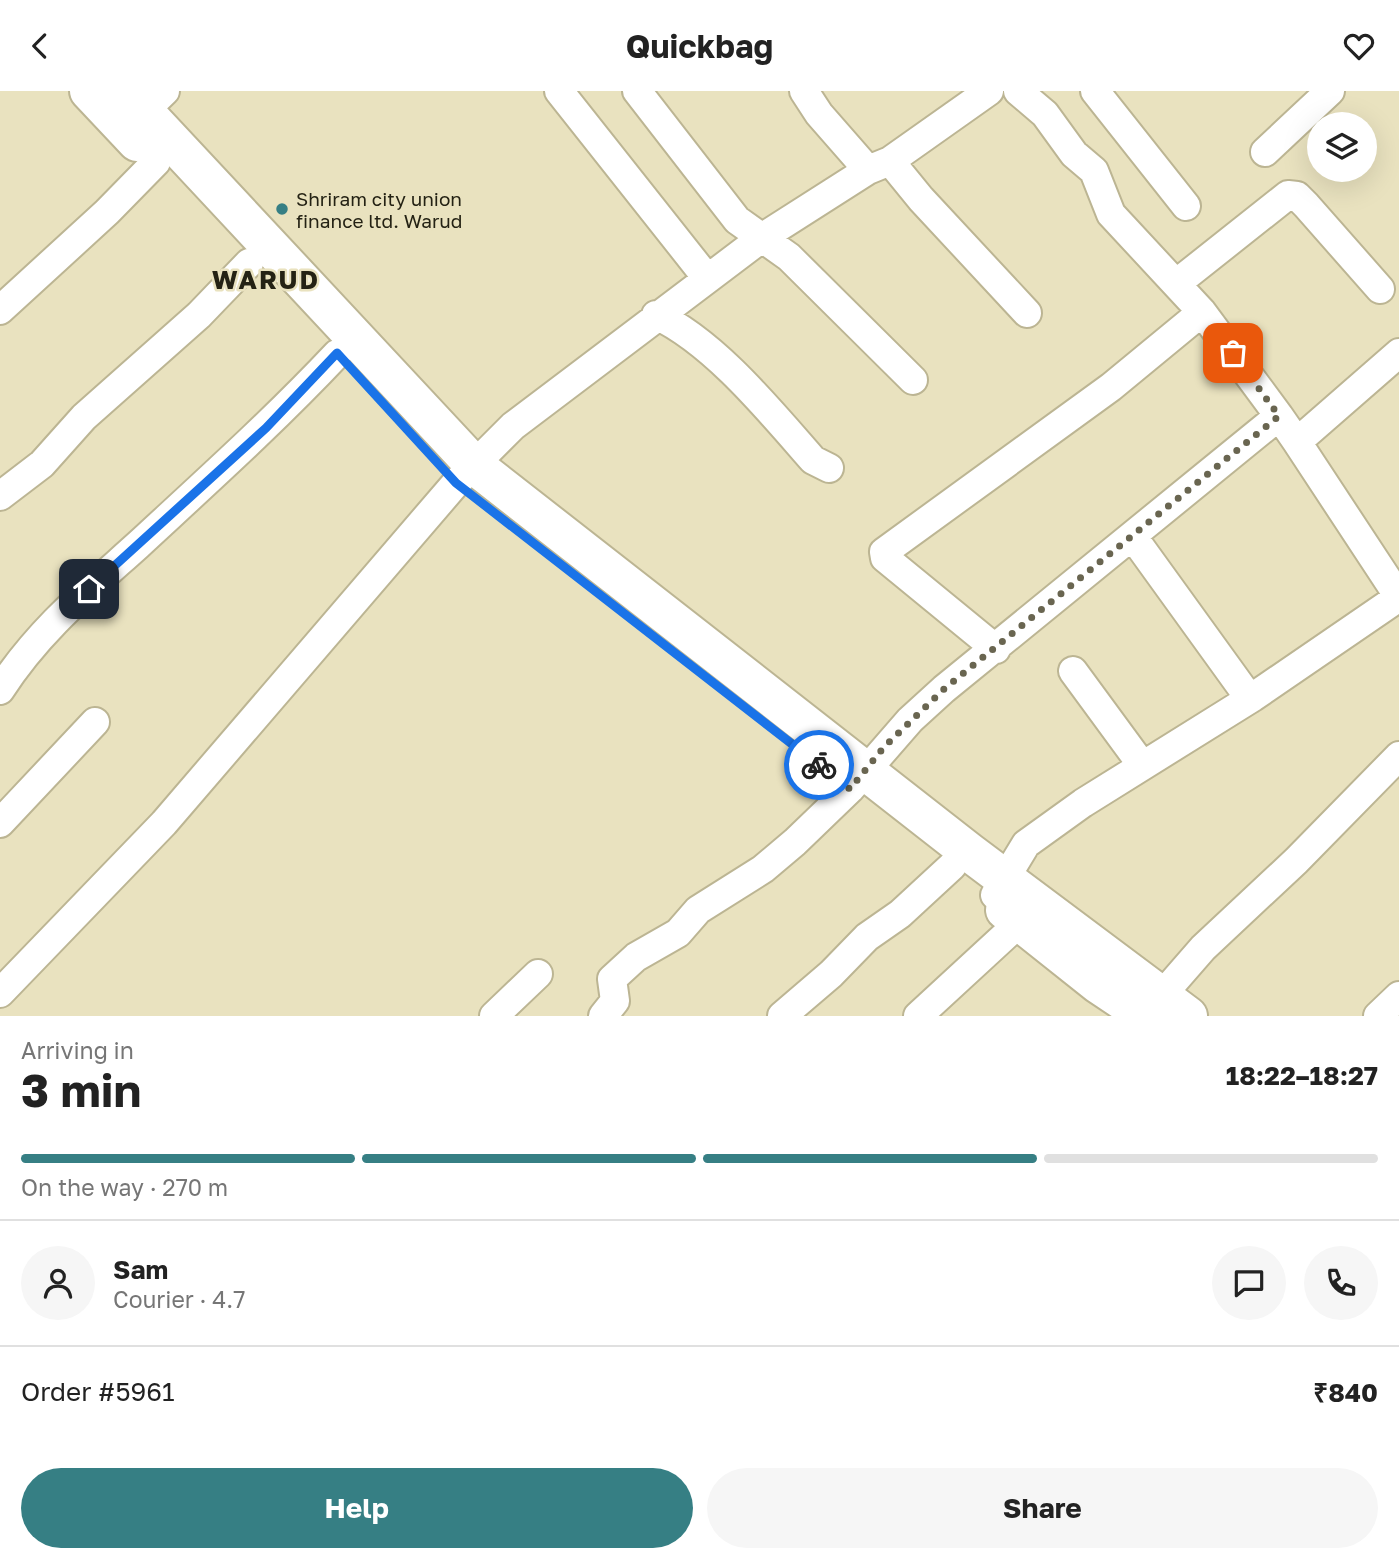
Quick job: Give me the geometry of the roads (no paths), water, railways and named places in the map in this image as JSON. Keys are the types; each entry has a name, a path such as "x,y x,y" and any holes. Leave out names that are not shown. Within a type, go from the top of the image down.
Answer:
{"highway":[{"path":"89,91 140,106 465,474"},
{"path":"140,106 156,162 337,353 465,474 857,780 1005,900 1098,984 1160,1011"},
{"path":"857,780 952,866 1005,900"}],"street":[{"path":"559,91 707,278"},
{"path":"636,91 737,220 789,257 913,380"},
{"path":"804,91 819,114 921,199 1027,313"},
{"path":"918,1016 1005,900 1026,844 1142,765 1250,699 1399,597 1297,442 1202,312 1111,214 1094,171 1074,154 1045,114 1018,91"},
{"path":"1095,91 1186,206"},
{"path":"1265,152 1330,91"},
{"path":"0,993 164,824 465,474 513,426 656,315 763,237 879,165 982,93"},
{"path":"0,310 107,212 156,162"},
{"path":"1177,283 1288,195 1297,197 1306,205 1380,289"},
{"path":"0,496 42,464 84,417 199,316 249,263"},
{"path":"996,649 912,583 885,558 884,552 1111,387 1202,312"},
{"path":"656,315 680,326 705,346 813,460 829,468"},
{"path":"0,690 24,654 68,607 266,428 337,353"},
{"path":"1297,442 1395,365"},
{"path":"603,1016 615,1002 612,979 636,957 678,933 698,910 763,869 857,780 910,720 1279,416"},
{"path":"1133,537 1250,699"},
{"path":"1073,671 1142,765"},
{"path":"0,823 95,723"},
{"path":"1160,1011 1203,948 1399,757"},
{"path":"782,1016 831,974 867,937 900,914 952,866"},
{"path":"494,1016 538,974"},
{"path":"1378,1016 1399,996"}],"place":[{"name":"Shriram city union finance ltd. Warud","path":"282,209"}],"district":[{"name":"WARUD","path":"266,279"}]}
